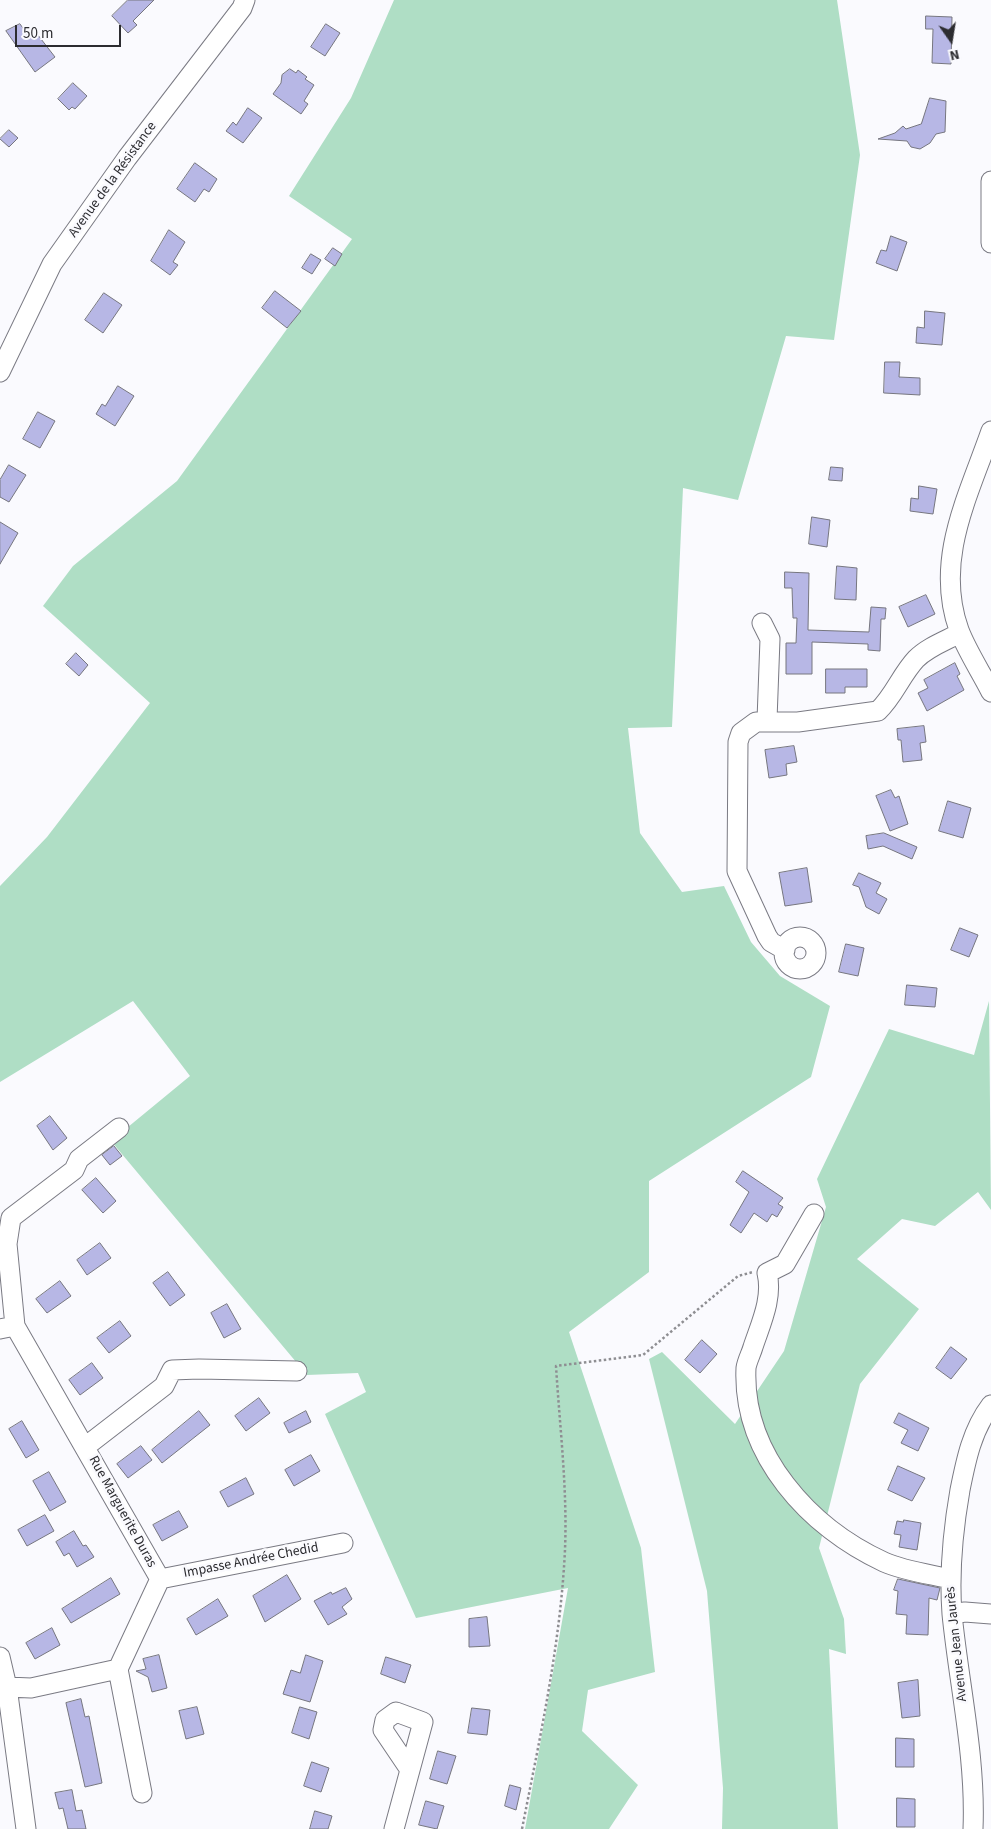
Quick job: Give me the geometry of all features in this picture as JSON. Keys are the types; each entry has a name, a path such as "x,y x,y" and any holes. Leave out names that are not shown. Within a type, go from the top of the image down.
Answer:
{"street":[{"name":"Avenue de la Résistance","path":"0,372 52,264 127,158 242,8 245,0"},
{"path":"991,181 991,243"},
{"path":"991,431 953,538 949,568 956,620 960,633 991,692"},
{"path":"762,623 770,639 767,720"},
{"path":"785,950 771,942 767,936 737,871 738,742 741,733 748,726 767,720 798,722 878,711 887,702 915,660 925,651 960,633"},
{"path":"8,1328 7,1244 11,1218 74,1170 79,1159 119,1128"},
{"path":"814,1214 784,1264 767,1273 769,1282 767,1305 746,1367 751,1413 766,1456 802,1505 847,1542 886,1563 951,1580"},
{"name":"Rue Marguerite Duras","path":"8,1328 85,1447 160,1578 118,1669"},
{"path":"85,1447 164,1386 172,1370 199,1368 297,1371"},
{"name":"Avenue Jean Jaurès","path":"973,1829 968,1745 952,1614 951,1580 958,1504 966,1461 974,1437 991,1405"},
{"name":"Impasse Andrée Chedid","path":"160,1578 343,1543"},
{"path":"952,1614 965,1612 991,1614"},
{"path":"0,1657 26,1829"},
{"path":"4,1692 118,1669 142,1793"},
{"path":"394,1829 410,1770"}],"path":[{"path":"522,1829 554,1665 564,1566 564,1494 556,1366 643,1355 738,1276 750,1271 767,1273"}],"green space":[{"path":"394,0 837,0 860,155 834,340 786,336 738,500 683,488 672,727 628,728 640,833 682,892 724,886 751,942 780,976 830,1006 811,1077 649,1181 649,1272 569,1332 641,1548 655,1672 588,1690 582,1731 638,1785 609,1829 525,1829 568,1588 416,1618 325,1414 366,1392 358,1373 307,1375 111,1141 190,1076 133,1001 0,1082 0,886 47,837 150,703 43,606 73,566 177,481 352,239 289,196 351,98"},
{"path":"989,1001 991,1210 978,1192 935,1226 902,1219 857,1259 919,1309 860,1384 819,1548 844,1619 846,1654 829,1649 838,1829 722,1829 723,1788 707,1591 649,1359 662,1352 735,1424 784,1351 826,1207 817,1179 889,1029 974,1055"}],"building":[{"path":"128,0 154,0 133,21 137,25 128,33 112,16"},
{"path":"926,16 952,17 951,64 932,63 933,29 926,29"},
{"path":"20,24 28,35 34,30 55,57 35,72 6,31"},
{"path":"326,24 340,33 325,56 311,47"},
{"path":"290,69 296,73 298,70 307,77 305,79 314,85 304,101 308,104 301,114 273,94 281,83 282,75"},
{"path":"73,83 87,96 75,109 72,107 69,110 58,99"},
{"path":"930,98 946,101 945,132 936,134 930,143 920,149 911,147 907,141 878,139 895,133 903,126 906,129 921,124"},
{"path":"248,108 262,118 243,143 226,131 233,122 236,125"},
{"path":"9,130 18,138 9,147 0,139"},
{"path":"195,163 217,179 209,192 204,189 195,202 177,189"},
{"path":"169,230 185,242 173,262 178,265 170,275 151,261"},
{"path":"891,236 907,242 897,271 876,263 881,250 886,251"},
{"path":"333,248 342,254 335,266 325,259"},
{"path":"311,254 321,260 312,274 302,268"},
{"path":"275,291 301,311 287,328 262,308"},
{"path":"104,293 122,305 103,333 85,320"},
{"path":"925,311 945,313 942,345 916,343 917,327 924,328"},
{"path":"885,362 900,362 899,377 920,378 920,395 884,393"},
{"path":"118,386 134,396 115,426 96,414 102,404 105,406"},
{"path":"38,412 55,421 40,448 23,439"},
{"path":"9,465 26,475 9,502 0,497 0,480"},
{"path":"831,467 843,468 842,481 829,480"},
{"path":"919,486 937,489 933,514 910,511 911,498 918,499"},
{"path":"812,517 830,520 827,547 809,544"},
{"path":"0,522 18,533 0,564"},
{"path":"837,566 857,568 856,600 835,599"},
{"path":"785,572 809,573 808,630 869,632 871,607 886,608 885,619 881,619 880,651 868,650 868,644 812,642 812,674 786,674 786,643 796,643 797,618 793,618 792,588 785,588"},
{"path":"926,595 935,614 908,627 899,607"},
{"path":"76,653 88,665 79,676 66,664"},
{"path":"955,663 960,674 957,676 964,690 927,711 918,693 928,688 924,680"},
{"path":"826,669 867,669 867,687 845,687 845,693 826,693"},
{"path":"924,726 926,742 920,743 922,760 903,762 901,740 898,740 897,729"},
{"path":"794,746 797,762 786,764 787,775 769,778 765,750"},
{"path":"891,790 895,798 899,796 908,824 890,831 876,796"},
{"path":"948,801 971,808 963,838 939,831"},
{"path":"884,833 917,847 912,859 883,846 868,849 866,836"},
{"path":"807,868 812,902 785,906 779,873"},
{"path":"859,873 881,883 876,893 887,899 879,914 866,907 859,887 853,885"},
{"path":"960,928 978,935 969,957 951,950"},
{"path":"846,944 864,948 858,976 839,972"},
{"path":"907,985 937,988 935,1007 905,1005"},
{"path":"50,1116 67,1138 53,1150 37,1126"},
{"path":"114,1146 122,1156 110,1165 102,1155"},
{"path":"743,1171 783,1198 778,1204 783,1207 777,1217 772,1214 767,1222 754,1213 741,1233 730,1225 749,1192 736,1182"},
{"path":"96,1178 116,1201 103,1213 82,1190"},
{"path":"100,1243 111,1258 87,1275 77,1260"},
{"path":"168,1272 185,1295 170,1306 153,1283"},
{"path":"60,1281 71,1296 47,1313 36,1299"},
{"path":"227,1304 241,1329 224,1338 211,1313"},
{"path":"120,1321 131,1336 109,1353 97,1338"},
{"path":"702,1340 717,1354 700,1373 685,1360"},
{"path":"951,1347 967,1359 951,1379 936,1368"},
{"path":"92,1363 103,1378 80,1395 69,1380"},
{"path":"259,1398 270,1413 246,1431 235,1416"},
{"path":"199,1411 210,1425 162,1463 152,1450"},
{"path":"306,1411 311,1422 289,1433 284,1423"},
{"path":"899,1413 929,1428 918,1451 901,1443 908,1430 894,1423"},
{"path":"22,1421 39,1450 26,1458 9,1429"},
{"path":"141,1446 152,1460 128,1478 117,1464"},
{"path":"311,1455 320,1471 294,1486 285,1470"},
{"path":"898,1466 925,1478 912,1501 888,1490"},
{"path":"49,1472 66,1502 50,1511 33,1481"},
{"path":"246,1478 254,1494 228,1507 220,1492"},
{"path":"179,1511 188,1527 162,1541 153,1525"},
{"path":"45,1515 54,1531 27,1546 18,1530"},
{"path":"904,1520 921,1523 917,1550 899,1547 901,1535 894,1534 897,1521 903,1522"},
{"path":"74,1531 83,1546 86,1545 94,1557 77,1567 69,1553 64,1556 56,1542"},
{"path":"287,1575 301,1599 265,1622 253,1596"},
{"path":"111,1578 120,1594 71,1623 62,1609"},
{"path":"898,1579 940,1588 937,1600 929,1598 928,1635 906,1634 907,1615 896,1614 898,1591 894,1590"},
{"path":"346,1588 352,1599 342,1607 347,1614 328,1625 314,1601 331,1592 332,1594"},
{"path":"218,1599 228,1616 196,1635 187,1619"},
{"path":"487,1617 490,1646 469,1647 469,1619"},
{"path":"52,1628 60,1645 35,1659 26,1643"},
{"path":"159,1655 167,1688 152,1692 148,1677 136,1671 146,1669 143,1659"},
{"path":"306,1655 323,1661 310,1702 283,1694 291,1670 300,1673"},
{"path":"386,1657 411,1665 405,1683 381,1674"},
{"path":"918,1680 920,1716 902,1718 898,1683"},
{"path":"81,1699 85,1717 89,1716 102,1783 85,1787 66,1703"},
{"path":"197,1707 204,1734 186,1739 179,1711"},
{"path":"300,1707 317,1712 309,1739 292,1733"},
{"path":"472,1708 490,1710 487,1735 468,1733"},
{"path":"896,1738 914,1739 914,1767 896,1767"},
{"path":"438,1751 456,1756 447,1784 430,1779"},
{"path":"312,1762 329,1768 321,1792 304,1786"},
{"path":"510,1785 521,1788 516,1810 505,1806"},
{"path":"72,1790 76,1811 82,1810 86,1829 68,1829 63,1808 59,1809 55,1793"},
{"path":"897,1798 915,1799 915,1827 897,1827"},
{"path":"426,1801 444,1806 437,1829 419,1825"},
{"path":"315,1811 332,1816 328,1829 310,1829"}]}
